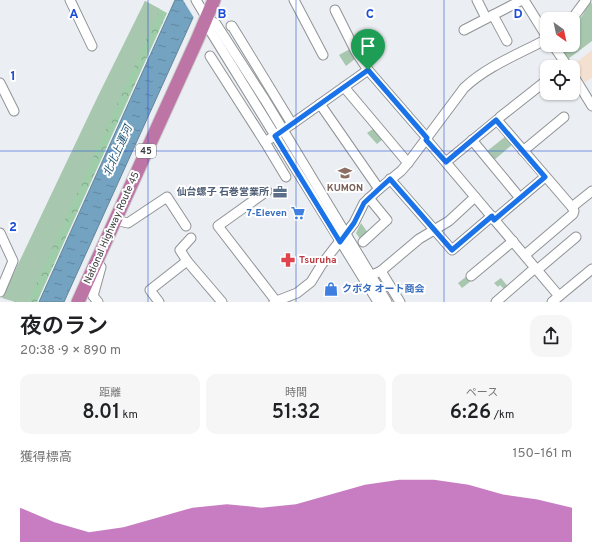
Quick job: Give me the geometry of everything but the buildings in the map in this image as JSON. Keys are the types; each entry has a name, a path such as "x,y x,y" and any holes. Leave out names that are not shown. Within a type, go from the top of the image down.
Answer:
{"highway":[{"name":"National Highway Route 45","path":"86,301 96,262 197,40 204,14 214,0"}],"street":[{"path":"70,0 92,46"},
{"path":"196,0 204,14 216,24 264,100 279,134 340,242 378,302"},
{"path":"294,0 323,55"},
{"path":"477,0 507,41"},
{"path":"464,30 523,0 540,27"},
{"path":"577,12 586,0"},
{"path":"335,10 356,52 368,70 525,255 556,299 592,269"},
{"path":"231,26 292,124"},
{"path":"267,191 218,226 275,302 297,293 311,282 322,264 346,234 369,198 401,171 408,163 464,88 472,80 540,42"},
{"path":"210,56 286,177"},
{"path":"265,142 279,134 368,70"},
{"path":"0,84 14,111"},
{"path":"500,117 540,86"},
{"path":"580,86 592,104"},
{"path":"344,87 408,163"},
{"path":"320,104 379,189"},
{"path":"523,151 564,117"},
{"path":"446,162 496,120 572,207 574,214 525,255"},
{"path":"279,134 346,234 387,302"},
{"path":"472,140 520,198"},
{"path":"390,179 452,250 545,177"},
{"path":"572,207 592,190"},
{"path":"115,220 128,223 167,197 186,226"},
{"path":"372,275 382,270 433,229 449,221 475,197"},
{"path":"363,242 387,220 369,198"},
{"path":"0,233 13,261 0,292"},
{"path":"191,238 180,250 222,302"},
{"path":"496,302 576,238"},
{"path":"471,276 513,241"},
{"path":"159,302 150,290 188,261"},
{"path":"382,270 400,302"}],"shaded area":[{"path":"592,50 592,77 585,83 580,76 579,60"}],"green space":[{"path":"145,1 167,13 37,302 28,302"},
{"path":"145,1 160,9 28,302 15,302 2,298 98,96"},
{"path":"590,1 592,4 592,41 580,50 580,18"},
{"path":"350,49 356,58 346,66 339,55"},
{"path":"564,52 577,52 568,59"},
{"path":"375,129 383,139 377,144 367,133"},
{"path":"506,136 513,144 493,161 486,152"},
{"path":"361,223 368,233 360,239 356,233"},
{"path":"467,276 471,281 462,288 458,283"},
{"path":"501,278 509,288 504,289 500,285 498,287 494,283"}],"water":[{"name":"北北上運河","path":"175,0 201,0 64,302 39,302"}],"pier":[{"path":"183,0 203,0 194,18"}],"place":[{"name":"KUMON","path":"345,173"},
{"name":"仙台螺子 石巻営業所","path":"280,192"},
{"name":"7-Eleven","path":"298,213"},
{"name":"Tsuruha","path":"288,260"},
{"name":"クボタ オート商会","path":"331,289"}],"route":[{"path":"368,70 446,162 496,120 545,177 494,220 492,216 452,250 390,179 364,203 354,223 340,242 275,136 368,70"}]}
